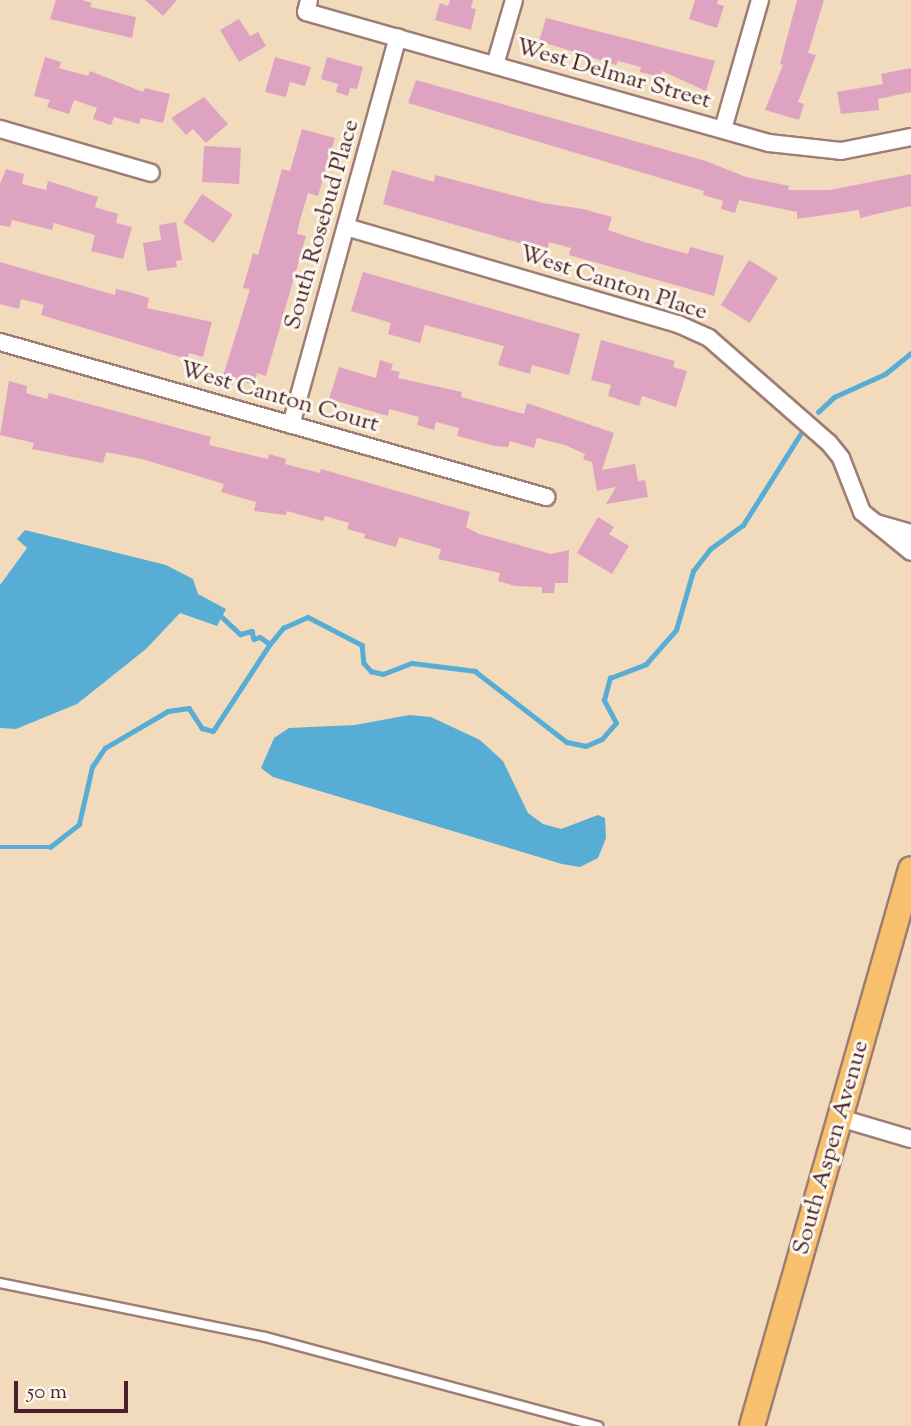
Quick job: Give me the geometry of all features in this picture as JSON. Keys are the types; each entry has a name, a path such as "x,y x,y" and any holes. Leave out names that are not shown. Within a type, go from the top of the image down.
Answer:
{"main road":[{"name":"South Aspen Avenue","path":"752,1426 911,869"}],"street":[{"path":"495,65 514,0"},
{"path":"723,129 760,0"},
{"name":"West Delmar Street","path":"307,6 398,37 495,65 723,129 809,150 841,151 911,136"},
{"name":"South Rosebud Place","path":"290,425 398,37"},
{"path":"0,130 151,173"},
{"name":"West Canton Place","path":"346,227 678,324 709,338 830,443 841,458 856,502 870,521 911,552"},
{"name":"West Canton Court","path":"0,342 546,497"},
{"path":"870,521 911,533"},
{"path":"840,1118 911,1139"}],"lane":[{"path":"0,1283 265,1337 598,1426"}],"water":[{"path":"25,530 166,565 193,579 198,594 226,609 217,626 180,613 146,649 77,704 16,729 0,728 0,585 27,548 17,539"},
{"path":"409,715 431,717 480,740 503,761 528,813 543,824 561,829 598,815 605,818 606,838 598,858 580,867 562,864 273,777 261,768 274,738 289,728 355,725"}],"building":[{"path":"56,0 82,0 92,3 90,7 136,17 132,38 50,19"},
{"path":"145,0 177,0 163,16"},
{"path":"450,0 473,0 471,8 476,9 471,30 435,20 440,3 448,6"},
{"path":"695,0 718,0 717,4 724,6 717,28 689,19"},
{"path":"797,0 824,0 808,53 816,55 798,102 804,104 799,120 765,110 783,65 780,64"},
{"path":"546,18 715,61 706,91 662,71 661,77 640,72 641,67 618,61 616,65 539,41"},
{"path":"239,19 250,36 258,32 266,46 239,62 220,30"},
{"path":"45,57 61,62 59,68 88,76 90,71 143,92 145,88 170,94 163,123 141,118 139,124 114,117 111,125 93,119 97,108 74,100 69,114 47,107 50,100 34,96"},
{"path":"275,57 311,67 305,86 290,82 286,97 265,92"},
{"path":"327,57 363,67 357,89 350,88 348,96 336,92 338,84 321,79"},
{"path":"911,68 911,92 878,99 879,110 841,114 837,92 883,84 881,74"},
{"path":"416,80 706,161 746,177 789,186 788,190 830,190 911,174 911,206 860,218 859,210 797,219 797,212 739,200 735,213 721,209 723,201 703,195 704,191 408,103"},
{"path":"204,97 228,124 206,143 193,129 186,135 171,118"},
{"path":"302,129 335,138 318,196 308,193 300,220 297,234 306,236 266,376 257,373 254,385 223,376 250,289 243,288 253,253 258,255 282,169 290,171"},
{"path":"204,146 241,148 239,184 202,182"},
{"path":"6,169 24,174 22,184 46,190 48,181 98,197 95,207 118,214 116,223 132,227 123,259 91,251 95,235 54,223 52,230 12,220 10,227 0,225 0,184"},
{"path":"392,170 434,182 435,175 543,203 583,209 612,217 608,230 644,242 688,254 690,247 724,256 714,296 569,255 571,248 549,242 547,251 383,204"},
{"path":"202,194 233,215 214,243 183,222"},
{"path":"176,222 182,260 176,261 177,267 147,271 143,243 161,240 159,225"},
{"path":"749,260 778,278 750,323 721,305"},
{"path":"0,262 115,295 116,289 130,292 149,298 147,308 212,322 203,357 189,353 187,359 41,315 44,305 21,299 19,309 0,304"},
{"path":"363,272 580,334 569,375 532,365 530,374 498,365 504,346 425,325 420,343 388,334 391,323 351,311"},
{"path":"601,340 675,361 673,367 687,371 676,407 642,396 639,406 608,396 611,385 591,380"},
{"path":"380,360 393,364 391,370 400,372 398,378 462,392 461,397 524,414 527,403 614,433 602,470 635,464 638,481 645,480 648,497 606,504 616,487 597,491 592,462 583,459 585,454 565,445 537,438 534,448 510,441 508,447 495,446 457,436 459,428 436,422 434,430 417,425 419,417 389,409 388,416 329,399 339,367 376,378"},
{"path":"9,381 27,386 26,393 47,399 49,393 211,437 209,445 268,459 269,454 286,459 285,464 320,473 321,469 470,512 466,527 479,534 551,554 569,550 568,583 555,583 554,593 542,593 542,587 515,586 498,581 500,573 438,559 441,549 399,537 396,547 364,538 365,534 347,529 349,523 325,516 323,521 287,511 286,515 254,511 256,502 221,492 224,484 142,459 106,452 103,463 32,449 34,443 0,435"},
{"path":"598,517 614,527 609,534 629,546 612,574 577,553"}],"waterway":[{"path":"818,412 834,397 885,374 911,353"},
{"path":"0,847 50,847 79,824 92,767 105,748 168,711 189,708 202,728 213,731 283,628 308,617 362,645 364,663 371,671 383,674 412,663 475,671 567,742 586,746 602,739 616,723 604,700 610,678 646,664 676,630 693,571 710,549 743,525 801,433"},
{"path":"222,617 240,634 252,631 254,639 260,637 270,644"}]}
